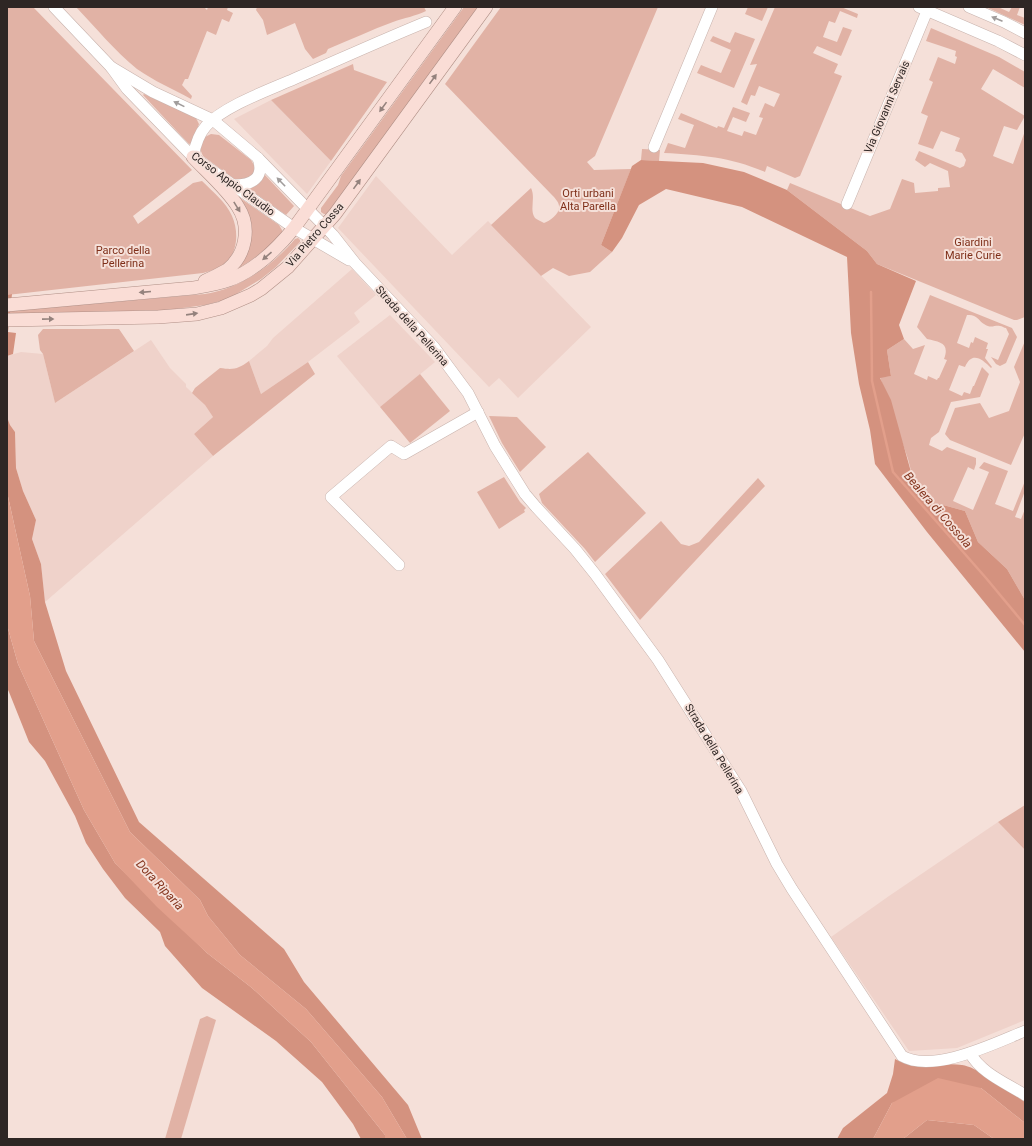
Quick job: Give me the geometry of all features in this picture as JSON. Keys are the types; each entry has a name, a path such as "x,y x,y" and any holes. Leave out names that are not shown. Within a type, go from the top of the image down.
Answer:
{"main road":[{"name":"Via Pietro Cossa","path":"9,305 193,288 225,281 245,272 259,263 277,248 308,210 455,7"},
{"name":"Via Pietro Cossa","path":"8,320 158,317 197,314 221,308 261,289 288,267 335,214 486,7"},
{"path":"193,157 238,207 244,221 246,236 238,258 226,270 193,288"}],"street":[{"name":"Corso Appio Claudio","path":"54,7 111,67 127,90 193,157 313,240"},
{"path":"654,147 712,7"},
{"path":"969,7 1025,33"},
{"name":"Via Giovanni Servais","path":"847,204 930,10 1025,55"},
{"path":"193,157 196,144 206,126 225,111 426,22"},
{"name":"Corso Appio Claudio","path":"111,67 153,92 213,120 258,158 324,227"},
{"path":"234,185 245,185 256,179 260,172 258,158"},
{"name":"Strada della Pellerina","path":"324,227 333,235 355,264 434,347 468,392 498,451 525,494 575,549 658,660 741,791 777,864 792,889 902,1056 912,1060 925,1061 954,1058 1025,1031"},
{"name":"Strada della Pellerina","path":"313,240 355,264"},
{"path":"399,565 331,497 391,446 404,454 478,412"},
{"path":"970,1053 974,1062 982,1069 1025,1095"}],"shaded area":[{"path":"271,100 331,161 307,194 234,119"},
{"path":"641,160 703,163 744,172 787,190 867,251 877,264 916,281 899,325 904,339 887,350 891,376 880,378 891,400 916,490 925,500 965,511 978,542 1007,569 1025,600 1025,652 927,532 875,464 870,430 859,384 851,333 847,257 742,207 666,189 639,205 622,238 612,252 601,245 632,166"},
{"path":"376,176 452,255 488,221 591,327 518,398 499,378 489,387 338,228"},
{"path":"352,269 376,295 354,313 360,322 308,362 261,394 249,361"},
{"path":"12,294 8,332 16,333 13,354 7,356 7,295"},
{"path":"390,315 435,362 380,407 337,356"},
{"path":"151,340 170,368 186,384 186,387 205,405 213,417 194,434 213,456 45,602 41,564 32,539 36,520 23,491 16,468 15,432 7,417 7,356 21,352 43,354 55,403"},
{"path":"7,417 15,432 16,468 23,491 36,520 32,539 41,564 45,602 66,671 139,822 284,949 304,982 408,1105 422,1139 407,1139 382,1097 306,1009 240,955 208,916 200,900 130,832 34,641 30,596 7,492"},
{"path":"7,625 18,664 84,810 115,863 207,953 252,988 311,1042 385,1135 385,1139 361,1139 353,1124 322,1082 276,1041 202,988 165,946 160,932 125,898 103,869 86,843 75,816 45,761 29,742 7,688"},
{"path":"998,822 1025,850 1025,1020 957,1048 909,1051 831,937"},
{"path":"895,1059 912,1065 953,1064 962,1065 976,1070 994,1080 1025,1102 1025,1123 981,1088 892,1103 873,1139 837,1139 843,1128 887,1093 893,1074"},
{"path":"927,1120 974,1125 994,1139 903,1139"}],"green space":[{"name":"Parco della Pellerina","path":"7,7 33,7 192,170 133,216 138,224 193,183 202,181 223,202 232,216 236,229 235,248 229,260 224,265 217,269 203,273 7,295"},
{"path":"76,7 204,7 207,10 208,7 228,7 227,10 233,13 229,22 222,19 216,35 207,31 188,79 185,79 182,85 192,96 191,99 137,69 113,47"},
{"path":"257,7 424,7 426,11 393,22 328,49 326,53 313,59 305,49 295,23 267,35 263,20 256,10"},
{"path":"464,7 478,7 328,214 321,212 321,208 338,185 341,176"},
{"name":"Orti urbani Alta Parella","path":"501,7 658,7 595,156 587,162 594,170 631,169 601,245 612,252 590,272 569,276 553,268 541,276 491,225 531,188 533,196 533,215 536,219 544,223 552,219 559,209 558,203 554,197 445,84"},
{"path":"748,7 768,7 762,21 745,14"},
{"path":"775,7 841,7 858,14 857,18 840,11 835,23 829,21 823,37 837,42 843,27 852,30 841,56 817,46 813,53 838,64 834,73 842,76 800,176 795,178 767,166 765,172 728,160 664,153 668,143 685,148 694,125 678,119 681,113 717,128 718,126 724,128 733,107 750,113 746,122 733,117 727,131 742,136 744,131 756,135 763,118 759,117 765,103 774,107 780,94 759,86 755,96 751,95 747,105 741,102 757,64 750,65"},
{"path":"986,7 998,7 1009,12 1012,7 1020,7 1017,15 1025,18 1025,25"},
{"name":"Giardini Marie Curie","path":"931,28 999,57 1025,72 1025,88 993,69 981,89 1025,116 1017,130 1004,126 993,156 1013,164 1025,131 1025,317 1017,320 877,264 867,251 787,190 790,183 870,216 890,209 902,179 914,183 915,193 938,191 938,188 950,187 948,171 930,163 925,167 915,160 919,151 960,168 964,166 966,160 962,153 955,151 960,138 941,131 933,149 918,144 928,116 921,113 933,82 929,80 938,57 955,64 957,57 955,56 956,51 926,41"},
{"path":"735,32 755,39 734,88 697,73 701,65 721,73 731,50 710,41 713,36 730,43"},
{"path":"353,64 354,70 387,82 331,161 271,100"},
{"path":"144,94 196,118 199,124 192,143 189,144 143,95"},
{"path":"211,134 219,135 251,160 255,167 255,172 250,178 237,181 203,156 200,149 203,138"},
{"path":"642,149 660,150 659,161 641,160"},
{"path":"264,174 294,206 286,215 249,189 259,183"},
{"path":"233,193 279,225 282,230 282,234 251,260 230,272 244,257"},
{"path":"298,238 300,242 276,267 261,279 228,299 205,305 168,310 10,314 10,311 205,294 218,291 243,281 266,267 295,239"},
{"path":"930,295 1012,328 1017,337 1006,363 1000,366 996,364 991,357 998,360 1009,334 1006,328 1000,326 991,327 984,324 975,316 967,315 957,343 969,348 975,337 988,343 985,358 992,367 991,368 977,358 971,359 965,367 959,365 949,390 962,396 964,392 970,394 982,367 989,374 980,397 951,402 939,432 931,438 929,445 942,451 947,447 976,458 974,470 968,467 953,501 973,510 989,472 979,468 984,462 1008,471 995,504 1013,511 1025,481 1025,491 1015,517 1021,519 1025,509 1025,600 1007,569 978,542 965,511 925,500 916,490 908,459 880,377 891,376 887,350 904,339 913,349 925,345 914,374 927,380 928,376 937,380 939,378 947,360 944,359 946,354 945,346 940,342 927,339 917,327"},
{"path":"43,329 119,329 134,351 55,403 43,354 40,350 38,335"},
{"path":"1025,341 1025,433 1011,465 950,440 945,434 955,408 980,403 989,418 1009,411 1020,382 1014,367"},
{"path":"249,361 261,394 308,362 315,374 213,456 194,434 213,417 205,405 192,393 195,388 220,368 236,368"},
{"path":"420,374 450,411 410,443 380,407"},
{"path":"489,416 517,417 546,447 520,472 502,443"},
{"path":"588,452 646,513 595,562 585,549 542,503 539,494"},
{"path":"504,477 520,502 526,508 524,510 525,512 499,529 477,492"},
{"path":"758,478 765,486 640,620 605,574 661,521 681,544 689,546 699,542"},
{"path":"1025,805 1025,850 998,822"},
{"path":"207,1016 216,1020 181,1139 165,1139 200,1019"}],"water":[{"name":"Dora Riparia","path":"7,492 30,596 34,641 130,832 200,900 208,916 240,955 306,1009 382,1097 407,1139 385,1139 385,1135 311,1042 252,988 207,953 157,907 115,863 84,810 18,664 7,625"},
{"path":"938,1078 981,1088 1025,1123 1025,1139 994,1139 974,1125 927,1120 903,1139 873,1139 892,1103"}],"waterway":[{"name":"Bealera di Cossola","path":"871,292 872,381 893,472 1025,625"}]}
